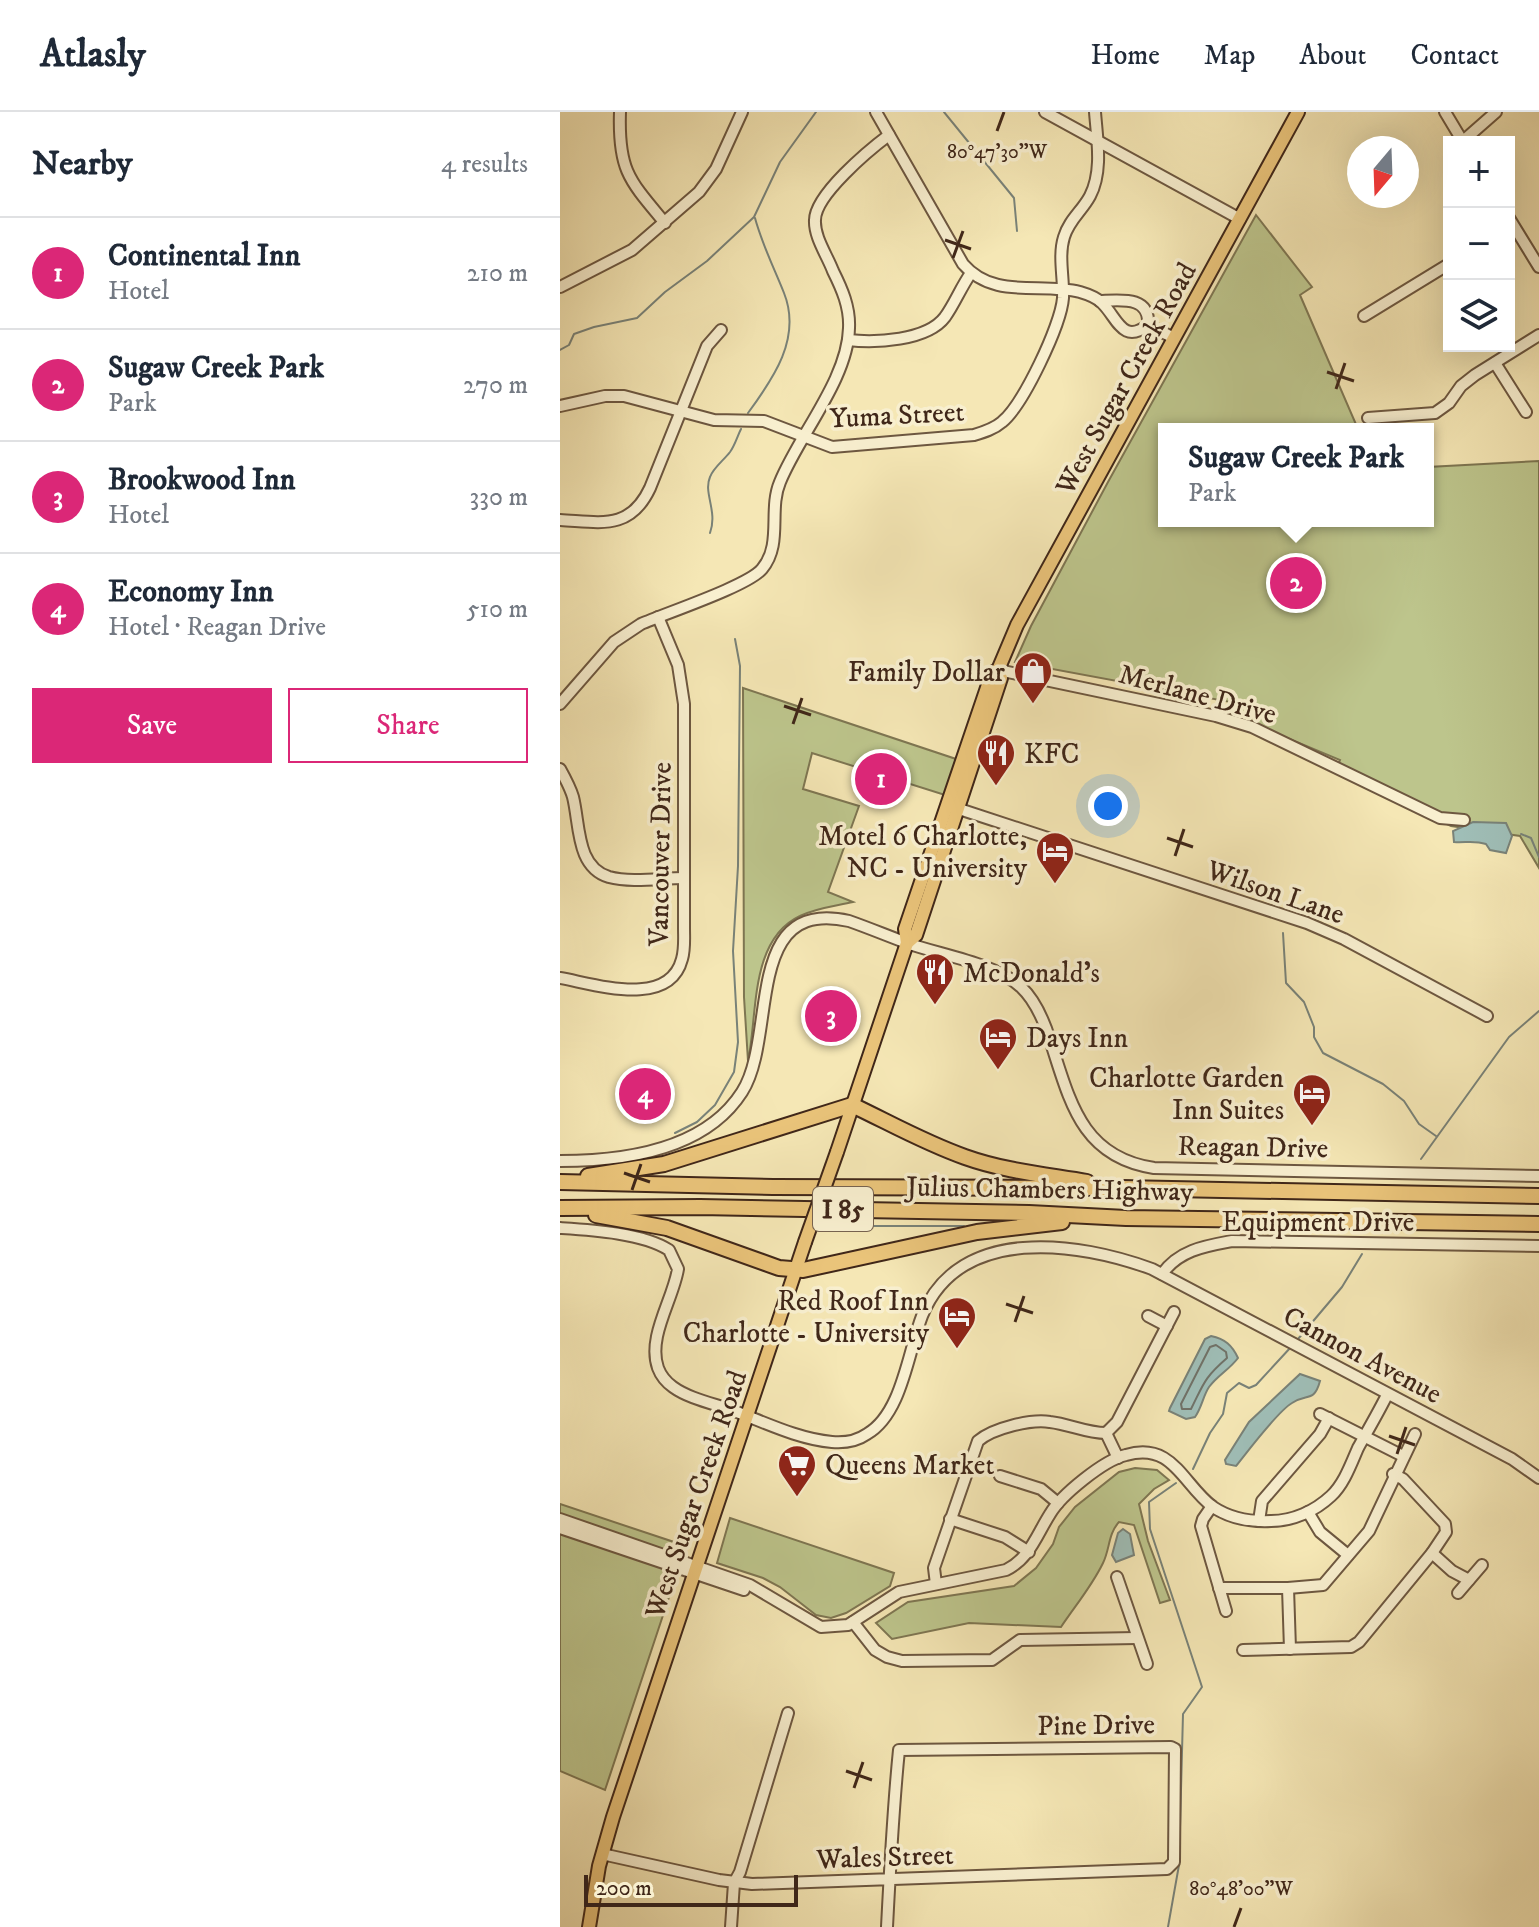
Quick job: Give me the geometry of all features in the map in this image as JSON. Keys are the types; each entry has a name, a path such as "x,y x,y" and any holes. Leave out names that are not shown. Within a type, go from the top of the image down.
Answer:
{"highway":[{"path":"560,1182 664,1164 852,1105 922,1141 967,1158 1122,1188"},
{"name":"Julius Chambers Highway","path":"560,1182 1539,1196"},
{"path":"560,1208 667,1228 779,1268 796,1270 824,1268 907,1247 1015,1226 1126,1218"},
{"name":"Julius Chambers Highway","path":"560,1208 872,1210 1126,1218 1539,1224"}],"main road":[{"name":"West Sugar Creek Road","path":"589,1927 602,1854 907,943 916,935 952,807 1001,678 998,670 1019,620 1298,112"}],"street":[{"path":"620,112 620,151 624,169 665,223"},
{"path":"560,287 623,256 665,223 707,183 742,112"},
{"path":"876,112 971,273 1004,288 1063,289 1100,301 1134,301 1147,310 1148,325"},
{"path":"1045,112 1240,219"},
{"name":"Yuma Street","path":"560,406 605,396 624,396 714,420 764,421 832,447 974,435 993,428 1013,410 1056,328 1063,289 1061,254 1064,237 1094,187 1098,170 1095,112"},
{"path":"1445,112 1459,136"},
{"path":"1470,136 1496,112"},
{"path":"560,704 614,642 635,627 746,581 762,569 774,544 777,492 840,367 848,340 846,302 815,229 815,213 833,187 889,135"},
{"path":"1515,231 1539,267"},
{"path":"1364,316 1443,268"},
{"path":"848,340 914,336 928,332 944,319 971,273"},
{"path":"1100,301 1120,328 1131,332 1148,325"},
{"path":"1148,325 1174,338"},
{"path":"560,520 612,522 638,508 650,488 707,346 721,330"},
{"path":"1368,418 1435,413 1449,403 1465,381 1539,335"},
{"path":"1495,363 1526,412"},
{"name":"Vancouver Drive","path":"560,978 634,990 650,989 667,981 677,971 683,956 684,704 678,665 658,617"},
{"name":"Merlane Drive","path":"998,670 1240,723 1315,755 1440,818 1464,820"},
{"path":"560,769 573,799 583,852 594,868 619,878 684,878"},
{"name":"Wilson Lane","path":"952,807 1307,923 1344,939 1487,1016"},
{"name":"Reagan Drive","path":"560,1161 603,1159 670,1145 699,1132 723,1114 740,1095 753,1069 772,958 794,928 819,918 836,918 984,967 1012,979 1023,988 1038,1009 1084,1129 1103,1148 1127,1162 1154,1168 1539,1176"},
{"path":"560,1228 644,1240 669,1250 678,1269 656,1342 655,1356 660,1373 674,1388 825,1441 851,1441 868,1434 885,1419 893,1405 931,1300 959,1271 991,1254 1037,1247 1077,1248 1107,1254 1162,1274"},
{"name":"Equipment Drive","path":"1162,1274 1182,1255 1203,1246 1232,1241 1539,1246"},
{"name":"Cannon Avenue","path":"1162,1274 1512,1459 1539,1478"},
{"path":"936,1584 934,1568 950,1519 974,1449 987,1434 1043,1421 1092,1433 1106,1433 1117,1422 1174,1312"},
{"path":"1148,1316 1167,1326"},
{"path":"560,1528 765,1592 808,1621 832,1628 853,1622 899,1592 1006,1570 1016,1565 1029,1552 1058,1503 1095,1472 1126,1454 1147,1453 1168,1460 1212,1506 1228,1515 1259,1521 1286,1521 1308,1512 1332,1495 1387,1395"},
{"path":"1259,1521 1262,1501 1320,1434 1325,1416 1403,1456"},
{"path":"1106,1433 1118,1458"},
{"path":"1219,1588 1323,1585 1369,1531 1393,1474 1415,1434"},
{"path":"1243,1650 1355,1645 1445,1537 1445,1524 1403,1479 1393,1474"},
{"path":"1000,1476 1041,1489 1058,1503"},
{"path":"1212,1506 1201,1526 1226,1611"},
{"path":"1308,1512 1320,1532 1348,1555"},
{"path":"560,1519 695,1570"},
{"path":"950,1519 1005,1537 1029,1552"},
{"path":"1432,1553 1452,1571 1469,1580"},
{"path":"1458,1593 1482,1565"},
{"path":"1117,1577 1147,1664"},
{"path":"1288,1588 1290,1649"},
{"path":"853,1622 875,1650 902,1661 992,1660 1020,1640 1137,1638"},
{"path":"731,1927 734,1883 788,1713"},
{"name":"Pine Drive","path":"889,1881 899,1750 1173,1747 1175,1816 1172,1866"},
{"name":"Wales Street","path":"602,1854 734,1883 766,1884 1167,1869 1172,1866"},
{"path":"887,1927 889,1881"}],"green space":[{"path":"1256,215 1312,287 1300,295 1355,423 1158,423 1158,527 1434,527 1434,467 1539,461 1539,868 1520,836 1451,826 1336,770 1340,760 1225,712 1236,703 1015,662 1108,482"},
{"path":"743,688 956,759 945,795 812,753 803,789 859,806 828,892 853,902 800,916 784,927 772,942 759,980 748,1061 744,997"},
{"path":"1135,1468 1157,1470 1169,1480 1139,1504 1148,1541 1170,1600 1160,1603 1134,1525 1119,1522 1099,1571 1061,1627 969,1623 892,1639 876,1623 908,1602 1014,1586 1036,1568 1053,1544 1059,1527 1075,1507 1119,1472"},
{"path":"560,1504 686,1546 605,1790 560,1771"},
{"path":"730,1518 894,1573 890,1586 846,1613 831,1618 816,1615 763,1578 717,1563"}],"water":[{"path":"1473,822 1506,823 1512,836 1506,853 1490,850 1482,843 1454,842 1453,831"},
{"path":"1211,1336 1228,1343 1238,1358 1209,1387 1195,1417 1186,1419 1169,1411 1205,1339"},
{"path":"1300,1374 1320,1381 1315,1392 1286,1407 1236,1466 1226,1464 1225,1460 1249,1422"},
{"path":"1123,1529 1130,1534 1134,1555 1116,1562 1112,1555 1118,1533"}],"waterway":[{"path":"560,350 569,345 574,334 637,318 665,292 707,261 754,217 780,162 816,112"},
{"path":"944,112 1014,198 1017,231"},
{"path":"748,413 775,372 787,342 789,326 784,293 755,218"},
{"path":"710,533 712,517 708,483 714,470 732,449 741,429"},
{"path":"675,1133 697,1122 715,1105 734,1072 738,1042 733,951 738,866 740,666 735,639"},
{"path":"1521,834 1531,838 1539,857"},
{"path":"1283,933 1286,983 1304,1002 1314,1027 1314,1037 1323,1053 1383,1084 1404,1101 1419,1124 1436,1136"},
{"path":"1421,1159 1509,1037 1539,1011"},
{"path":"844,1226 964,1226"},
{"path":"1298,1339 1342,1287 1362,1254"},
{"path":"1193,1469 1223,1414 1227,1393 1239,1383 1249,1388 1256,1385 1291,1347"},
{"path":"1168,1927 1179,1865 1183,1714 1202,1687 1150,1529 1149,1502 1176,1483"}],"place":[{"name":"Sugaw Creek Park","path":"1296,583"},
{"name":"Family Dollar","path":"1033,705"},
{"name":"Continental Inn","path":"881,779"},
{"name":"KFC","path":"996,787"},
{"name":"Motel 6 Charlotte, NC - University","path":"1055,885"},
{"name":"McDonald's","path":"935,1006"},
{"name":"Brookwood Inn","path":"831,1016"},
{"name":"Days Inn","path":"998,1071"},
{"name":"Economy Inn","path":"645,1094"},
{"name":"Charlotte Garden Inn Suites","path":"1312,1127"},
{"name":"Red Roof Inn Charlotte - University","path":"957,1350"},
{"name":"Queens Market","path":"797,1498"}]}
